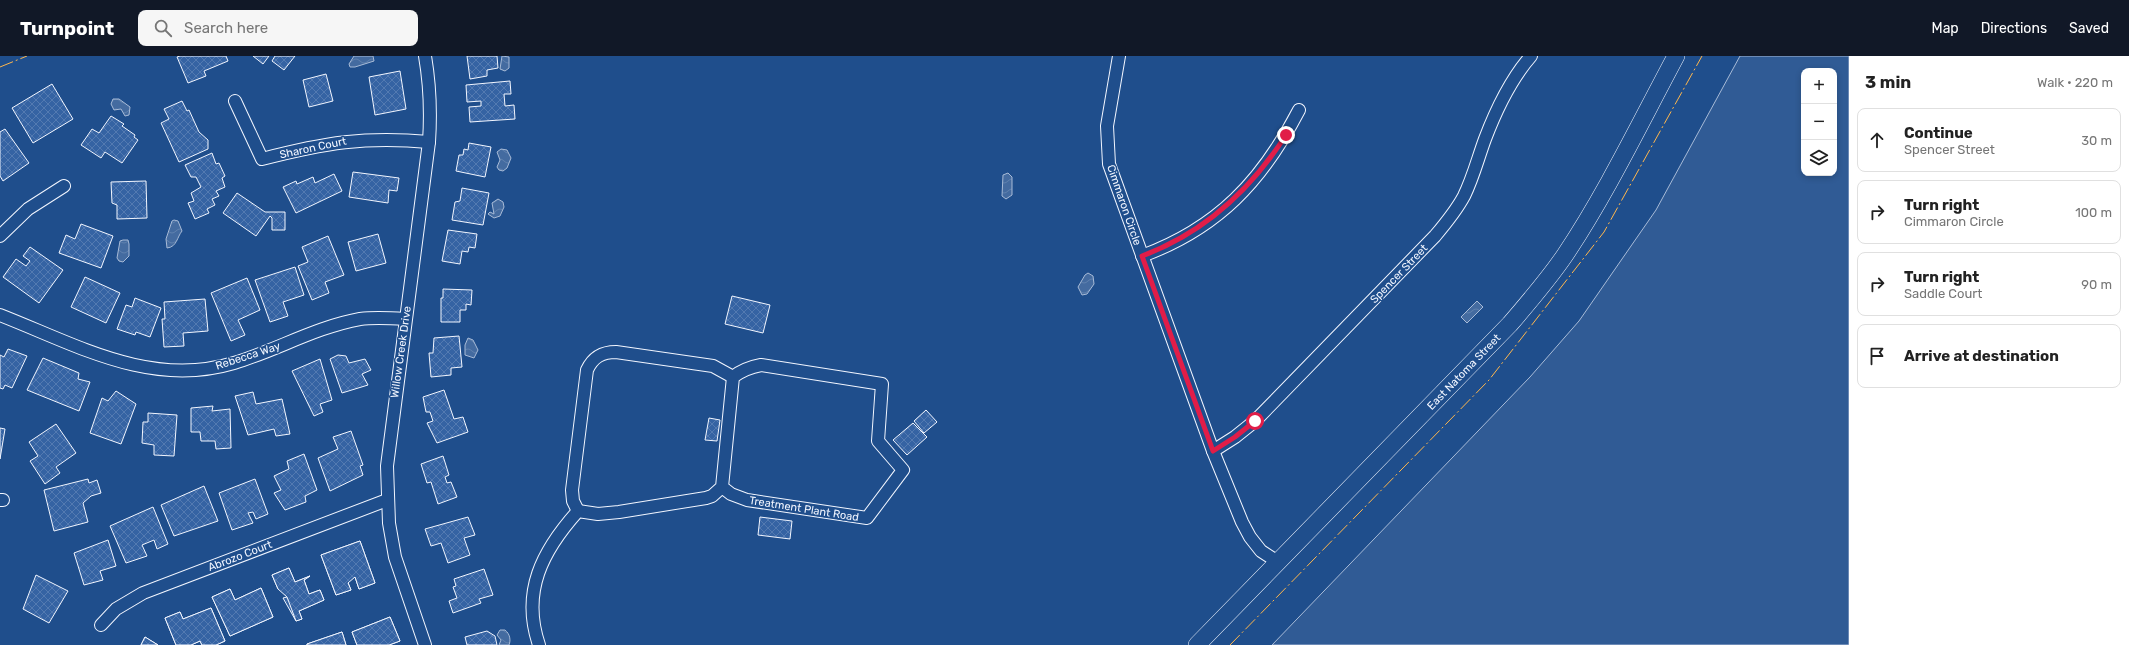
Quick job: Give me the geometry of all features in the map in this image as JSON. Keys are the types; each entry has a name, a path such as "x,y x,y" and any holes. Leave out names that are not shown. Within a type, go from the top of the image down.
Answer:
{"main road":[{"name":"East Natoma Street","path":"1197,645 1510,324 1538,291 1564,256 1588,219 1676,56"}],"street":[{"name":"Willow Creek Drive","path":"425,56 430,88 431,117 429,142 389,443 387,500 395,557 425,645"},
{"name":"Cimmaron Circle","path":"1119,56 1108,126 1107,153 1113,177 1213,451 1250,537 1261,551 1278,562"},
{"name":"Spencer Street","path":"1213,451 1235,437 1255,421 1435,236 1454,213 1476,170 1496,112 1510,86 1531,56"},
{"name":"Sharon Court","path":"235,101 262,159 310,146 345,141 393,139 429,142"},
{"path":"1142,256 1166,247 1191,233 1231,204 1270,160 1300,110"},
{"path":"0,236 28,209 64,186"},
{"name":"Rebecca Way","path":"0,315 128,365 167,371 197,370 235,363 340,324 384,317 405,319"},
{"path":"606,352 616,352 713,366 733,377 722,488 712,496 706,498 619,512 598,514 578,511 573,501 572,490 587,370 596,356 606,352"},
{"name":"Treatment Plant Road","path":"722,488 731,494 747,500 867,518 903,470 878,441 882,384 761,365 750,367 733,377"},
{"name":"Abrozo Court","path":"101,625 116,609 142,593 387,500"},
{"path":"539,645 532,617 532,602 537,573 554,540 578,511"}],"shaded area":[{"path":"1740,56 1849,56 1849,645 1272,645 1530,377 1579,321 1656,210"}],"water":[{"path":"354,56 373,56 374,61 355,67 350,67 349,64"},
{"path":"502,56 509,57 509,68 505,71 500,69"},
{"path":"113,99 119,99 130,107 129,115 125,116 121,109 114,110 111,104"},
{"path":"501,149 507,150 511,158 507,168 503,171 499,170 497,167 500,160 497,152"},
{"path":"1008,173 1012,177 1012,195 1006,199 1002,196 1003,175"},
{"path":"498,199 503,202 504,207 500,216 494,218 488,214 490,212 494,214 492,203"},
{"path":"172,221 178,221 182,231 175,244 167,248 166,239"},
{"path":"128,240 129,256 123,262 119,261 117,258 120,241"},
{"path":"1088,273 1093,276 1094,284 1087,294 1082,295 1078,287 1085,275"},
{"path":"1477,301 1483,307 1467,323 1461,317"},
{"path":"468,338 473,340 478,350 474,358 465,355 465,345"},
{"path":"500,630 505,630 508,633 510,639 509,645 499,645 501,640 497,635"}],"building":[{"path":"226,56 228,61 204,71 206,76 188,83 177,57"},
{"path":"253,56 269,56 263,64"},
{"path":"275,56 295,56 284,70 272,61"},
{"path":"467,56 497,56 498,68 487,70 487,76 470,79"},
{"path":"400,71 406,109 375,115 369,77"},
{"path":"326,74 333,101 309,107 303,80"},
{"path":"510,81 511,94 504,94 505,106 514,105 515,119 470,122 469,107 481,106 481,101 467,102 466,85"},
{"path":"52,84 73,119 33,143 12,108"},
{"path":"182,101 187,111 189,110 199,132 208,140 208,149 179,162 161,123 169,119 164,109"},
{"path":"111,116 124,124 122,126 135,135 134,137 138,140 122,163 105,152 101,158 81,145 92,129 99,133"},
{"path":"5,129 29,163 3,181 0,176 0,132"},
{"path":"469,143 491,147 485,177 456,171 459,155 463,155 464,149 468,150"},
{"path":"212,153 216,164 219,163 225,176 222,178 225,187 216,191 219,196 212,199 215,205 207,209 209,213 195,219 188,203 194,201 191,193 201,187 196,177 191,177 185,165"},
{"path":"353,172 399,178 397,191 389,190 388,203 349,197"},
{"path":"334,174 342,191 296,213 283,187 296,181 297,184 313,177 315,183"},
{"path":"146,181 147,218 117,219 117,205 112,203 111,182"},
{"path":"462,188 489,193 483,225 452,220 455,202 460,201"},
{"path":"237,193 265,212 285,212 285,230 272,230 272,218 270,216 256,236 223,213"},
{"path":"81,224 113,236 101,268 59,253 66,235 75,239"},
{"path":"448,230 477,234 475,248 469,247 468,252 462,251 460,264 442,261"},
{"path":"378,234 386,263 356,271 348,242"},
{"path":"328,236 344,275 325,282 329,293 312,300 298,266 308,262 302,247"},
{"path":"30,247 63,270 39,303 3,277 16,259 26,266 30,261 23,256"},
{"path":"295,267 304,295 283,302 288,316 270,322 255,280"},
{"path":"85,277 120,293 106,323 71,307"},
{"path":"247,278 260,310 238,320 245,335 231,341 211,293"},
{"path":"443,289 472,290 471,305 466,304 466,310 460,310 460,322 441,322 441,298 443,298"},
{"path":"732,296 770,305 763,333 725,324"},
{"path":"135,298 161,308 150,337 136,332 135,335 117,329 126,305 132,307"},
{"path":"205,299 208,331 183,333 184,346 164,347 162,319 165,319 164,302"},
{"path":"459,336 462,367 451,368 451,375 431,377 429,353 433,353 434,338"},
{"path":"8,349 27,356 12,388 5,385 3,389 0,388 0,355 4,357"},
{"path":"338,355 346,356 349,363 365,359 371,370 362,374 368,385 342,393 330,359"},
{"path":"43,358 79,373 78,379 90,382 79,411 27,390"},
{"path":"320,359 332,400 320,404 323,412 314,416 292,371"},
{"path":"444,390 454,419 463,417 468,432 437,443 427,423 433,421 430,412 426,412 423,397"},
{"path":"116,391 136,404 121,444 90,433 102,398 108,401"},
{"path":"253,392 256,404 282,399 290,434 276,436 274,429 248,435 235,396"},
{"path":"213,406 212,411 230,409 231,448 216,449 215,441 201,441 200,432 191,432 191,408"},
{"path":"926,410 937,422 924,433 914,421"},
{"path":"148,413 177,415 174,456 154,455 154,445 142,443 143,422 148,422"},
{"path":"709,418 720,420 717,441 705,440"},
{"path":"913,423 927,437 907,455 893,440"},
{"path":"56,424 76,453 56,467 60,473 45,484 30,461 38,456 29,442"},
{"path":"0,428 5,429 0,459"},
{"path":"351,431 363,465 360,466 363,475 330,491 318,458 338,449 333,437"},
{"path":"304,454 317,490 305,496 306,502 285,510 274,493 281,490 274,476 289,469 287,461"},
{"path":"443,456 449,475 445,477 447,483 451,482 457,497 438,504 431,482 427,483 421,464"},
{"path":"88,479 89,483 97,480 101,493 91,496 83,503 88,522 54,531 44,490"},
{"path":"255,479 268,514 256,519 253,512 248,513 253,523 232,530 219,493"},
{"path":"204,486 218,521 174,536 161,505"},
{"path":"153,507 168,544 157,549 154,540 142,545 147,556 126,563 110,526"},
{"path":"468,517 475,535 464,538 470,555 448,563 441,543 431,546 425,529"},
{"path":"760,517 792,521 790,539 758,535"},
{"path":"108,540 116,566 100,571 103,580 84,585 74,553"},
{"path":"360,541 375,583 359,589 355,577 347,580 351,590 336,595 321,555"},
{"path":"360,541 375,583 359,589 355,577 348,583 351,590 336,595 321,555"},
{"path":"289,568 295,582 310,576 304,580 309,594 320,590 324,600 299,611 302,619 296,621 283,598 287,597 282,588 278,589 272,575"},
{"path":"289,568 295,582 310,576 304,580 309,594 320,590 324,600 299,611 302,619 296,621 287,597 278,589 272,575"},
{"path":"484,569 493,595 479,599 481,603 453,613 449,601 457,598 453,587 456,586 454,579"},
{"path":"36,575 68,591 49,623 23,609"},
{"path":"261,588 273,617 230,636 212,597 230,589 235,600"},
{"path":"261,588 273,617 230,636 212,597 230,589 235,600"},
{"path":"211,608 225,641 216,645 202,645 200,641 191,645 176,645 165,618 180,612 183,619"},
{"path":"211,608 225,641 216,645 202,645 200,641 191,645 176,645 165,618 180,612 183,619"},
{"path":"390,617 400,641 389,645 357,645 352,632"},
{"path":"390,617 400,641 389,645 357,645 352,632"},
{"path":"487,631 495,636 497,645 467,645 465,637"},
{"path":"342,632 346,645 307,645 307,644"},
{"path":"342,632 346,645 307,645 307,644"},
{"path":"145,637 158,645 141,645"},
{"path":"145,637 158,645 141,645"}],"power":[{"path":"0,67 27,56"},
{"path":"1230,645 1489,380 1604,232 1702,56"}],"route":[{"path":"1255,421 1246,430 1213,451 1142,256 1166,247 1191,233 1231,204 1252,183 1270,160 1286,135"}]}
